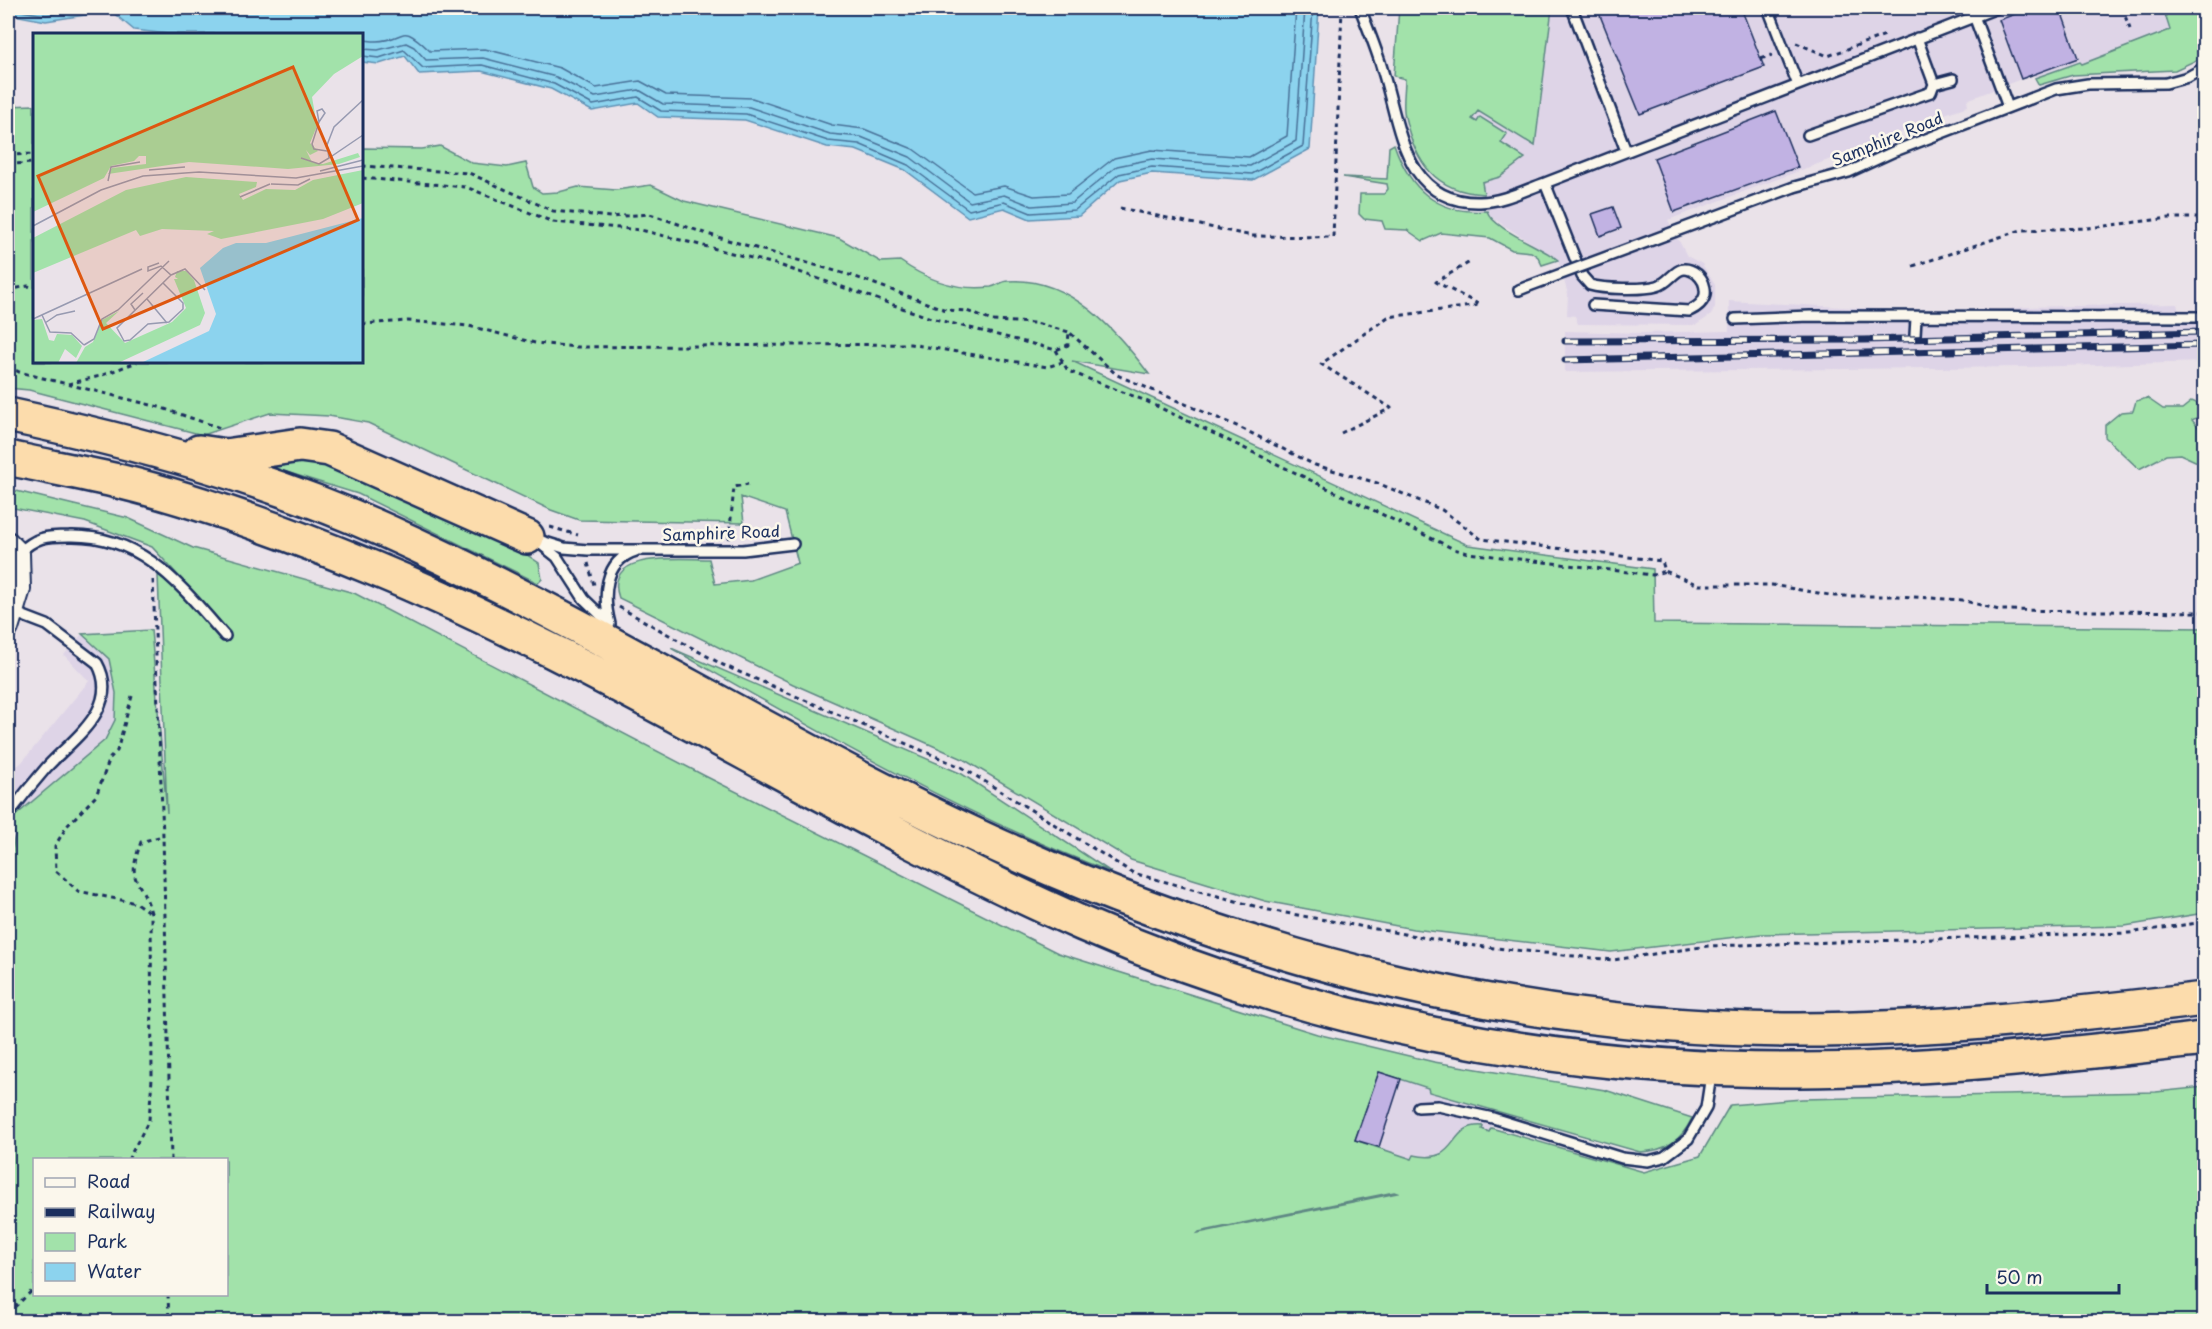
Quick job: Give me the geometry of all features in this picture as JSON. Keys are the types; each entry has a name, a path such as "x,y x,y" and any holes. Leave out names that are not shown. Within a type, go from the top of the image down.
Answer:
{"highway":[{"path":"8,414 140,446 279,489 383,530 547,610 770,729 987,840 1098,887 1235,937 1354,972 1441,993 1592,1017 1796,1030 1884,1028 2041,1018 2205,999"},
{"path":"140,446 226,456 286,445 322,448 355,459 527,537"},
{"path":"8,458 124,483 208,507 379,570 466,609 588,669 853,813 956,865 1086,925 1181,963 1281,996 1429,1032 1570,1056 1711,1067 1794,1070 1886,1068 2053,1056 2205,1039"},
{"path":"616,617 770,729"}],"street":[{"path":"10,620 20,589 13,548"}],"lane":[{"path":"1360,8 1383,71 1400,138 1408,158 1426,183 1449,197 1479,202 1494,200 1545,183 1997,8"},
{"path":"1572,8 1626,151"},
{"path":"1768,8 1798,85"},
{"path":"1974,16 2008,107"},
{"path":"1808,135 1930,92 1934,84 1917,38"},
{"name":"Samphire Road","path":"1519,290 1794,187 1849,172 1895,151 2070,85 2166,82 2188,77 2205,69"},
{"path":"1934,84 1953,79"},
{"path":"1545,183 1582,276 1590,285 1656,286 1678,270 1686,269 1700,276 1705,291 1700,305 1689,311 1593,305"},
{"path":"1735,319 1810,316 2205,317"},
{"path":"1915,335 1916,318"},
{"path":"13,548 34,539 94,535 135,549 192,599 225,636"},
{"path":"527,537 557,557 584,599 616,617"},
{"name":"Samphire Road","path":"527,537 577,550 742,550 793,544"},
{"name":"Samphire Road","path":"616,617 604,594 610,574 617,562 627,555 650,549"},
{"path":"8,815 47,767 89,726 100,709 103,691 102,672 98,663 47,625 10,620"},
{"path":"1418,1107 1437,1106 1483,1116 1622,1158 1648,1161 1664,1157 1688,1139 1709,1100 1711,1067"}],"path":[{"path":"1120,208 1252,237 1333,237 1342,8"},
{"path":"1801,8 1802,10 1809,8"},
{"path":"2122,8 2130,30"},
{"path":"1761,59 1796,43 1828,56 1894,32"},
{"path":"8,155 33,154"},
{"path":"8,164 33,163"},
{"path":"363,166 469,172 553,211 609,217 650,214 707,234 853,276 945,310 967,311 992,321 1036,323 1069,333 1117,375 1239,427 1314,465 1377,483 1442,510 1482,539 1662,561 1665,572"},
{"path":"363,178 466,187 553,222 641,230 779,266 931,318 1056,350 1068,345 1069,333"},
{"path":"1913,266 2021,230 2088,228 2170,218 2205,218"},
{"path":"1341,433 1391,408 1321,364 1388,317 1480,304 1436,282 1470,262"},
{"path":"8,290 28,286 33,288"},
{"path":"363,324 408,321 469,326 535,343 577,347 910,344 1047,367 1063,362"},
{"path":"1056,350 1068,371 1146,401 1454,549 1468,553 1653,575 1665,572 1699,585 1772,585 1834,596 1898,596 1962,600 1999,610 2205,612"},
{"path":"66,384 100,376 134,363"},
{"path":"8,366 66,384 159,407 225,430"},
{"path":"728,540 734,487 748,484"},
{"path":"152,562 163,836 171,1158"},
{"path":"588,562 591,582"},
{"path":"616,617 963,768 1133,873 1269,910 1466,945 1613,960 1708,946 2129,933 2205,922"},
{"path":"132,696 117,751 110,758 96,796 67,826 55,846 56,871 78,891 136,903 151,914"},
{"path":"129,1158 149,1120 152,1078 151,914 146,896 134,878 132,867 141,842 163,836"},
{"path":"8,1313 33,1289"},
{"path":"168,1296 169,1322"}],"shaded area":[{"path":"1552,8 2163,8 2171,30 2081,64 2080,62 2035,78 2034,74 1967,100 1968,106 1924,121 1924,124 1668,220 1687,256 1702,264 1715,284 1715,307 1711,315 1696,325 1578,324 1575,316 1567,315 1568,294 1558,260 1488,215 1481,182 1505,174 1501,143 1506,134 1480,118 1477,123 1472,119 1477,111 1535,146"},
{"path":"1729,301 1970,314 2025,307 2177,304 2179,312 2204,312 2204,362 2026,367 1565,372 1565,331 1642,333 1729,331"},
{"path":"82,634 109,659 116,693 115,720 105,740 8,822 8,774 22,762 89,681 64,655"},
{"path":"8,822 16,835 8,871"},
{"path":"1320,1045 1499,1100 1491,1128 1480,1144 1451,1169 1351,1152"}],"green space":[{"path":"1399,8 1552,8 1535,146 1478,111 1472,119 1477,122 1480,117 1507,134 1501,143 1525,158 1500,177 1482,182 1484,194 1467,192 1440,180 1421,160 1415,147 1404,113 1405,79 1394,76"},
{"path":"2163,8 2204,8 2204,55 2201,58 2175,70 2073,75 2039,85 2035,78 2080,62 2082,64 2170,30"},
{"path":"33,105 33,363 363,363 363,148 422,149 440,146 472,163 507,167 526,163 533,187 542,193 559,192 578,187 616,190 651,185 684,201 839,238 881,262 900,261 921,274 954,286 991,287 1006,281 1030,282 1051,287 1089,309 1106,324 1149,374 1072,361 1468,545 1653,569 1654,623 2204,628 2204,913 2125,926 1761,934 1611,952 1413,929 1265,901 1131,860 963,759 793,684 619,598 617,583 622,572 647,560 709,559 715,584 751,580 798,563 785,512 741,497 744,523 579,520 551,510 368,423 329,416 270,413 203,435 29,390 8,388 8,106"},
{"path":"1394,144 1408,174 1428,196 1454,209 1487,211 1491,218 1508,231 1558,260 1542,265 1538,257 1531,252 1512,250 1490,238 1441,233 1423,241 1407,230 1385,229 1382,221 1364,219 1359,214 1360,194 1384,194 1388,189 1387,184 1343,177 1387,179 1389,147"},
{"path":"2147,398 2163,409 2182,409 2192,401 2203,406 2202,415 2192,420 2204,434 2204,465 2180,454 2166,455 2139,469 2105,437 2105,425 2121,412 2133,411 2136,401"},
{"path":"324,460 503,539 539,563 542,579 538,583 358,494 257,463"},
{"path":"8,489 128,518 193,548 354,593 705,776 1058,953 1317,1034 1434,1062 1605,1090 1692,1118 1683,1133 1672,1143 1658,1150 1640,1152 1429,1092 1428,1088 1379,1072 1355,1140 1412,1159 1414,1155 1429,1157 1439,1155 1447,1150 1464,1131 1472,1127 1483,1126 1482,1129 1489,1132 1491,1128 1644,1172 1700,1156 1730,1105 1802,1099 2156,1092 2204,1087 2204,1321 8,1322 8,871 15,835 8,822 105,740 115,720 116,693 109,659 82,634 151,630 167,813 158,575 220,621 152,547 85,522 8,507","holes":["1394,1192 1397,1193 1198,1233"]},
{"path":"671,648 962,774 1111,872 997,824 942,797 832,739"}],"water":[{"path":"8,8 1319,8 1310,149 1253,180 1152,173 1120,180 1079,216 1030,219 1004,208 968,217 905,170 856,150 827,147 745,120 658,117 638,103 592,111 551,89 481,71 419,74 405,56 379,64 363,62 363,33 160,33 134,30 111,11 46,21 8,14"}],"building":[{"path":"1597,8 1741,8 1764,67 1640,114"},
{"path":"2031,8 2060,8 2078,58 2021,79 1999,20"},
{"path":"1776,111 1798,167 1674,212 1654,158"},
{"path":"1613,207 1621,228 1600,236 1592,214"},
{"path":"1379,1072 1401,1079 1379,1147 1355,1140"}],"railway":[{"path":"1565,341 1863,340 2204,332"},
{"path":"1565,360 2204,345"}]}
